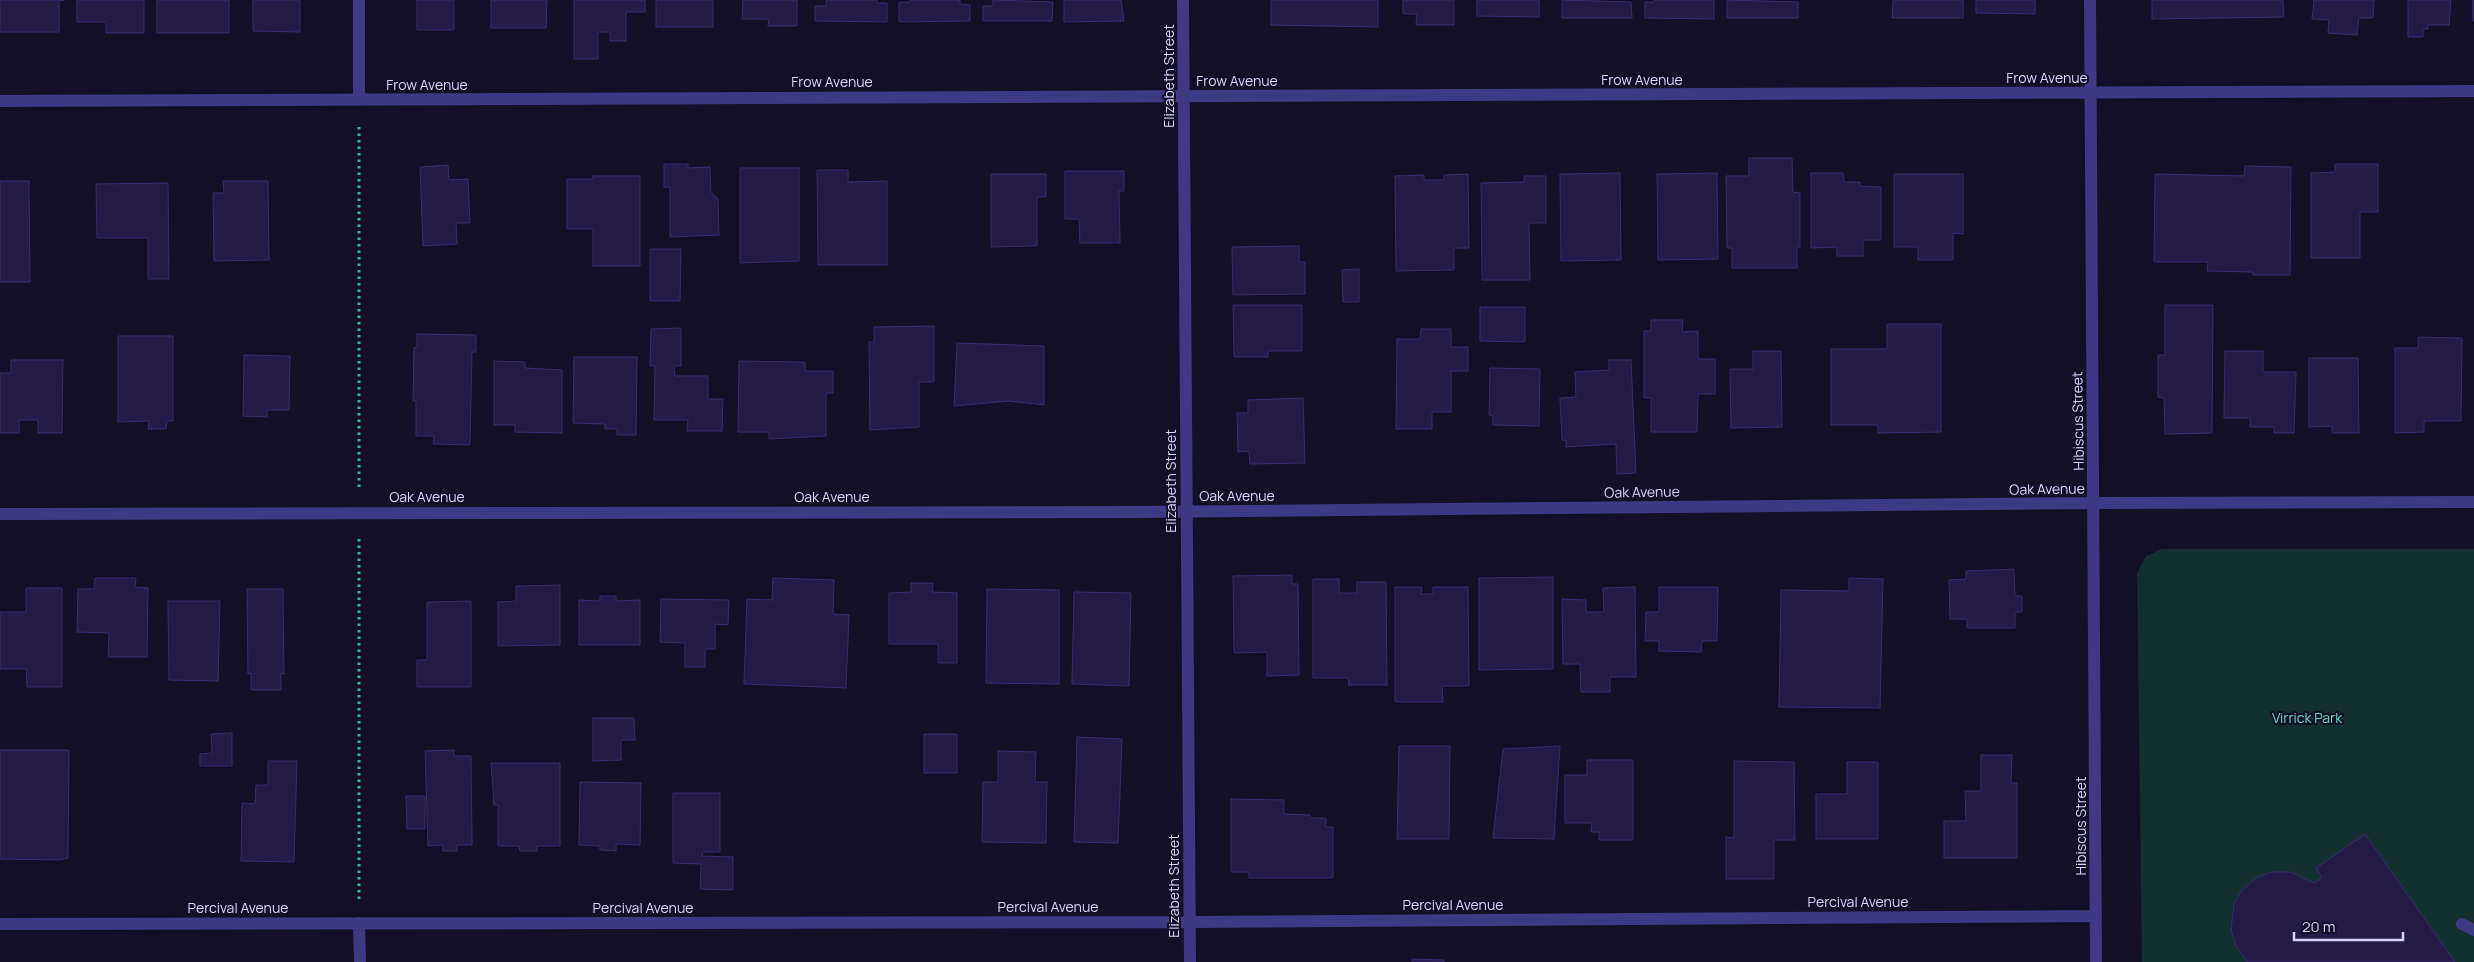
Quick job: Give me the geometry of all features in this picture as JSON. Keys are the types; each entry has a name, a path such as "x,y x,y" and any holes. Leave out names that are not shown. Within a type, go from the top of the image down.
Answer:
{"street":[{"path":"359,0 359,100"},
{"name":"Elizabeth Street","path":"1183,0 1190,962"},
{"name":"Hibiscus Street","path":"2090,0 2096,962"},
{"name":"Frow Avenue","path":"0,101 2474,91"},
{"name":"Oak Avenue","path":"0,514 1186,511 2094,503 2474,502"},
{"name":"Percival Avenue","path":"0,924 1190,922 2096,916"},
{"path":"359,923 360,962"}],"green space":[{"name":"Virrick Park","path":"2162,549 2474,549 2474,962 2142,962 2137,573 2146,556"}],"building":[{"path":"0,0 64,0 59,1 59,32 0,32"},
{"path":"77,0 144,0 144,33 106,33 106,22 77,22"},
{"path":"157,0 229,0 229,33 157,33"},
{"path":"253,0 300,0 300,32 253,31"},
{"path":"417,0 454,0 454,30 417,30"},
{"path":"491,0 547,0 546,28 491,28"},
{"path":"574,0 645,0 645,12 626,12 626,41 610,41 610,32 598,32 598,59 574,59"},
{"path":"656,0 713,0 713,27 656,27"},
{"path":"743,0 797,0 797,26 768,26 769,19 742,19"},
{"path":"826,0 877,0 877,3 887,3 887,22 815,21 815,6 826,6"},
{"path":"910,0 960,0 960,4 970,5 970,21 899,22 899,2 910,2"},
{"path":"993,0 1053,2 1052,21 983,21 983,6 993,6"},
{"path":"1064,0 1121,0 1124,21 1064,22"},
{"path":"1271,0 1378,0 1378,27 1271,25"},
{"path":"1403,0 1454,0 1454,25 1416,25 1417,14 1403,14"},
{"path":"1477,0 1539,0 1539,17 1477,16"},
{"path":"1562,0 1631,2 1632,18 1562,18"},
{"path":"1654,0 1714,0 1714,19 1645,18 1645,2 1654,2"},
{"path":"1727,0 1798,2 1798,18 1727,18"},
{"path":"1893,0 1963,0 1963,18 1892,18"},
{"path":"1976,0 2035,0 2035,14 1976,13"},
{"path":"2152,0 2283,0 2284,17 2152,19"},
{"path":"2314,0 2374,0 2373,18 2359,18 2357,35 2328,33 2329,20 2312,19"},
{"path":"2408,0 2451,0 2449,25 2428,25 2428,29 2423,29 2423,37 2408,37"},
{"path":"2474,0 2474,21 2473,21"},
{"path":"1749,158 1792,158 1793,192 1800,193 1800,247 1797,247 1797,268 1732,268 1732,248 1727,248 1726,176 1749,176"},
{"path":"664,164 688,164 688,168 710,167 711,192 718,199 719,235 670,237 670,187 664,187"},
{"path":"2335,164 2378,164 2378,212 2360,212 2360,258 2311,258 2311,173 2335,172"},
{"path":"448,165 449,180 468,179 470,223 456,223 457,244 423,246 420,167"},
{"path":"2245,166 2291,167 2290,275 2253,275 2253,272 2207,271 2208,262 2154,262 2155,174 2244,176"},
{"path":"740,168 799,168 799,261 740,263"},
{"path":"817,170 848,170 848,182 887,181 887,265 818,265"},
{"path":"1065,171 1124,171 1124,191 1119,191 1120,243 1080,243 1079,219 1065,219"},
{"path":"1620,173 1621,260 1561,261 1560,174"},
{"path":"1717,173 1718,259 1658,260 1657,174"},
{"path":"1811,173 1843,173 1844,182 1860,182 1860,186 1881,187 1881,240 1863,240 1863,256 1837,256 1837,247 1811,248"},
{"path":"991,174 1046,174 1046,197 1037,197 1037,246 991,247"},
{"path":"1468,174 1469,248 1454,248 1454,270 1396,271 1395,176 1424,175 1424,180 1444,180 1444,175"},
{"path":"1894,174 1963,174 1963,234 1953,233 1953,260 1918,260 1918,247 1894,247"},
{"path":"593,176 640,176 640,266 593,266 593,229 567,229 567,179 593,179"},
{"path":"1524,176 1546,176 1546,223 1529,223 1530,280 1482,280 1481,183 1524,182"},
{"path":"0,181 29,181 30,282 0,282"},
{"path":"223,181 268,181 269,260 214,261 213,193 224,193"},
{"path":"168,183 169,279 148,279 148,238 97,238 96,184"},
{"path":"1299,246 1299,262 1305,262 1305,294 1233,295 1232,247"},
{"path":"650,249 681,249 680,301 650,301"},
{"path":"1359,269 1359,302 1343,302 1342,270"},
{"path":"1233,305 1302,305 1302,351 1268,351 1268,357 1234,357"},
{"path":"2165,305 2213,305 2212,433 2165,434 2164,398 2158,397 2158,355 2165,355"},
{"path":"1480,307 1525,307 1525,342 1480,341"},
{"path":"1651,320 1683,320 1682,332 1698,331 1698,359 1715,359 1715,394 1698,394 1697,432 1651,432 1651,398 1644,398 1644,331 1651,331"},
{"path":"1887,324 1941,324 1941,432 1878,433 1878,425 1831,425 1831,349 1887,349"},
{"path":"934,326 934,382 919,382 919,427 870,430 869,342 874,342 874,327"},
{"path":"681,328 681,366 674,366 675,376 708,376 708,399 723,399 722,431 687,431 688,420 654,420 655,366 650,366 651,329"},
{"path":"1421,329 1451,329 1451,347 1468,347 1468,371 1451,371 1451,412 1432,412 1432,429 1396,429 1397,339 1420,339"},
{"path":"417,334 476,335 476,352 472,352 470,445 433,444 434,436 416,436 416,401 413,401 414,348 417,347"},
{"path":"118,336 173,336 173,421 167,421 166,429 148,429 149,421 118,422"},
{"path":"2418,337 2462,338 2461,421 2424,421 2424,432 2395,433 2395,348 2418,348"},
{"path":"957,343 1044,346 1044,405 1009,401 954,406"},
{"path":"1753,351 1781,351 1782,427 1731,428 1730,369 1753,369"},
{"path":"2225,351 2263,351 2263,372 2296,372 2294,433 2274,433 2274,427 2250,427 2250,418 2224,418"},
{"path":"244,355 290,356 289,410 267,410 267,417 243,416"},
{"path":"574,357 637,357 636,435 617,435 617,429 605,429 605,424 573,423"},
{"path":"2309,358 2358,358 2359,433 2332,433 2332,426 2309,427"},
{"path":"11,360 63,360 62,433 38,433 38,420 19,420 19,433 0,433 0,373 11,373"},
{"path":"1609,360 1631,360 1636,473 1617,474 1616,444 1566,447 1566,440 1562,440 1560,398 1576,397 1575,372 1609,370"},
{"path":"494,361 525,362 525,368 562,370 562,433 515,432 515,425 494,425"},
{"path":"739,361 805,362 805,371 833,371 833,393 826,393 826,436 769,439 769,432 738,432"},
{"path":"1490,368 1540,369 1539,426 1493,425 1493,416 1489,415"},
{"path":"1303,398 1305,463 1250,464 1249,451 1238,452 1237,413 1248,413 1248,400"},
{"path":"2014,569 2015,596 2022,596 2022,612 2015,612 2015,628 1967,628 1967,619 1950,619 1949,580 1966,579 1966,571"},
{"path":"1292,575 1292,584 1298,584 1299,675 1267,676 1267,652 1234,653 1233,576"},
{"path":"1553,577 1553,669 1479,670 1479,578"},
{"path":"95,578 136,578 135,587 148,588 147,657 108,657 109,633 77,632 78,589 94,589"},
{"path":"773,578 834,580 833,614 849,615 846,688 744,684 747,599 772,600"},
{"path":"1849,578 1883,579 1880,708 1779,707 1781,590 1849,591"},
{"path":"1313,579 1339,579 1339,593 1357,593 1357,582 1386,582 1387,685 1349,685 1348,678 1313,678"},
{"path":"911,583 933,583 932,592 957,593 957,663 938,663 938,644 889,644 889,593 911,592"},
{"path":"560,585 560,645 498,646 498,602 516,601 516,586"},
{"path":"1395,587 1422,587 1421,594 1433,594 1433,587 1468,587 1469,686 1442,686 1443,702 1395,702"},
{"path":"1635,587 1636,677 1610,677 1610,692 1581,692 1580,664 1563,664 1562,599 1586,600 1586,612 1604,612 1603,588"},
{"path":"1659,587 1718,587 1717,641 1702,641 1701,652 1659,651 1659,641 1645,641 1646,612 1659,612"},
{"path":"26,588 62,588 62,687 27,687 26,669 0,669 0,612 26,612"},
{"path":"247,589 283,589 284,674 281,673 281,690 251,690 251,673 248,674"},
{"path":"987,589 1059,590 1059,684 986,683"},
{"path":"1074,592 1131,593 1129,686 1072,684"},
{"path":"600,596 616,596 616,601 640,600 640,645 579,645 579,600 600,601"},
{"path":"661,599 729,600 728,625 715,624 715,649 705,649 705,667 685,667 685,643 660,642"},
{"path":"168,601 220,601 218,681 169,680"},
{"path":"471,601 471,687 417,687 417,660 427,660 427,602"},
{"path":"593,718 634,718 635,740 621,740 621,760 593,761"},
{"path":"232,733 232,766 200,766 200,754 212,753 211,734"},
{"path":"924,734 957,734 957,773 924,773"},
{"path":"1077,737 1122,739 1118,843 1074,842"},
{"path":"1399,746 1450,746 1449,839 1397,839"},
{"path":"1560,746 1554,839 1493,838 1503,749"},
{"path":"0,750 69,750 68,858 60,860 0,859"},
{"path":"454,750 454,756 471,756 472,845 457,845 457,851 443,851 443,845 428,846 425,751"},
{"path":"998,751 1036,752 1035,782 1047,782 1046,843 982,842 983,782 998,782"},
{"path":"1981,755 2012,755 2011,783 2017,783 2017,858 1944,858 1944,821 1966,821 1965,791 1981,791"},
{"path":"1587,760 1633,760 1633,840 1599,840 1599,832 1591,832 1592,823 1565,823 1565,775 1587,775"},
{"path":"268,761 297,761 294,862 241,861 242,803 255,804 256,785 268,785"},
{"path":"1734,761 1794,762 1795,840 1774,840 1774,879 1726,879 1726,837 1734,838"},
{"path":"1847,762 1878,762 1878,839 1816,839 1816,794 1847,794"},
{"path":"491,763 560,763 560,846 537,846 537,851 520,851 519,846 498,846 498,805 494,805"},
{"path":"580,782 641,783 640,845 616,844 616,851 600,850 600,846 579,845"},
{"path":"673,793 720,793 720,852 703,852 702,856 733,857 733,890 700,889 701,864 673,863"},
{"path":"406,796 425,796 425,829 407,829"},
{"path":"1231,799 1284,800 1284,814 1310,815 1310,818 1326,818 1326,827 1333,827 1333,878 1249,878 1249,872 1231,872"},
{"path":"2365,834 2455,962 2247,962 2236,945 2231,930 2234,904 2241,891 2256,878 2271,872 2291,872 2314,883 2322,878 2316,868"},
{"path":"1412,959 1444,960 1444,962 1412,962"}]}
